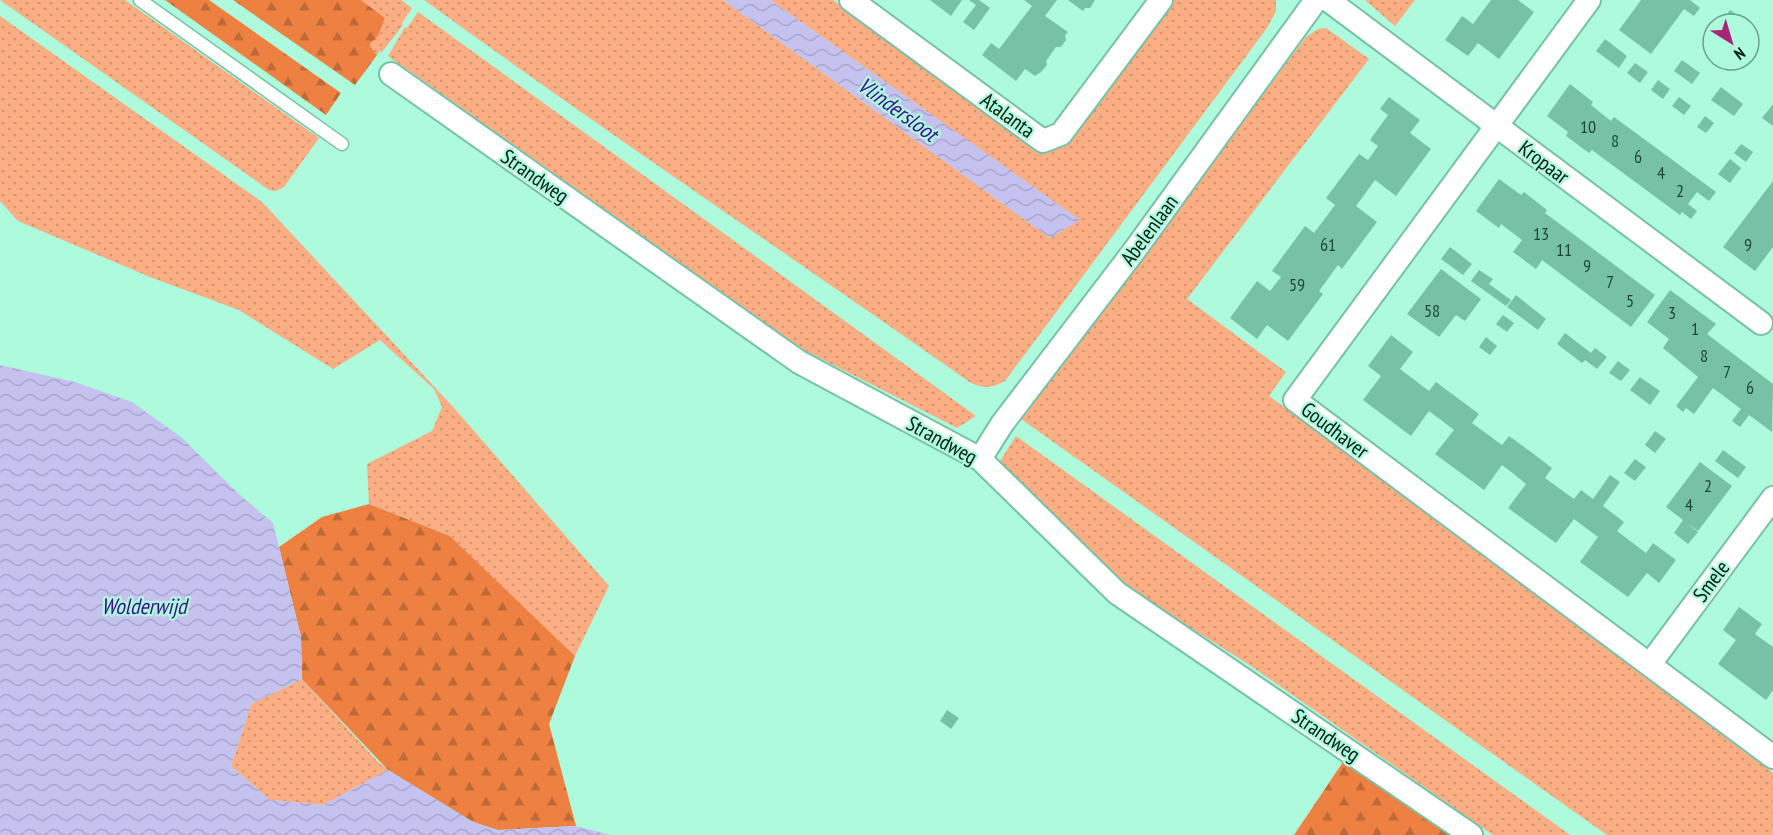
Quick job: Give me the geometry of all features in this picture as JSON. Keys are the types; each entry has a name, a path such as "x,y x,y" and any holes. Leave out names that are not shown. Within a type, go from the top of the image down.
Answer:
{"street":[{"name":"Atalanta","path":"851,0 1043,141 1061,134 1161,0"},
{"name":"Abelenlaan","path":"980,459 1002,424 1134,251 1316,0"},
{"name":"Kropaar","path":"1328,0 1496,125 1769,321"},
{"name":"Goudhaver","path":"1589,0 1295,400 1773,757"},
{"name":"Strandweg","path":"391,74 798,362 980,459 1117,593 1471,835"},
{"name":"Smele","path":"1650,664 1773,498"}],"lane":[{"path":"140,0 342,144"}],"shaded area":[{"path":"0,0 125,0 319,138 284,187 276,191 269,190"},
{"path":"361,0 401,0 412,8 402,23 403,25 382,52 380,51 377,55 369,45 378,35 385,18"},
{"path":"424,0 723,0 1050,238 1079,220 770,0 833,0 1046,154 1165,0 1276,0 1276,11 1267,28 1005,381 984,387 971,383"},
{"path":"1365,0 1415,0 1395,26"},
{"path":"418,12 976,416 957,428 802,349 388,56 405,27 407,28"},
{"path":"0,16 262,202 454,408 609,586 575,656 450,536 369,504 367,464 432,431 442,407 434,389 380,340 333,369 239,310 150,277 18,221 0,201"},
{"path":"1326,28 1369,59 1187,299 1286,372 1269,396 1773,773 1773,835 1607,835 1021,419 1306,37 1318,29"},
{"path":"1016,436 1570,835 1493,835 1251,666 1125,586 1000,461"},
{"path":"302,679 377,761 388,770 323,805 270,800 231,766 251,704"}],"green space":[{"path":"165,0 209,0 341,93 326,115"},
{"path":"233,0 361,0 385,18 378,36 369,45 377,55 355,85"},
{"path":"369,504 450,536 575,656 549,724 576,826 498,830 473,822 388,770 302,679 301,637 279,547 322,517"},
{"path":"1345,759 1453,835 1294,835"}],"water":[{"name":"Vlindersloot","path":"723,0 770,0 1080,220 1050,238"},
{"name":"Wolderwijd","path":"0,365 75,382 132,402 181,437 239,494 273,523 301,637 302,679 251,704 231,766 270,800 323,805 388,770 473,822 498,830 576,826 611,835 0,835"}],"building":[{"path":"930,0 962,0 951,16"},
{"path":"969,0 979,0 990,8 974,30 963,22 976,5"},
{"path":"1024,0 1057,0 1045,16 1068,32 1065,35 1066,40 1061,47 1056,47 1041,72 1035,76 1025,69 1016,81 982,55 991,43 999,49 1032,6"},
{"path":"1068,0 1095,0 1090,8 1085,8 1083,11"},
{"path":"1491,0 1518,0 1534,12 1499,59 1478,43 1468,56 1445,40 1462,16 1473,24"},
{"path":"1641,0 1690,0 1700,8 1694,16 1684,9 1651,54 1619,30"},
{"path":"1605,39 1627,56 1619,68 1596,51"},
{"path":"1682,60 1700,73 1692,84 1674,71"},
{"path":"1635,63 1648,72 1640,83 1627,73"},
{"path":"1658,80 1670,89 1663,99 1651,90"},
{"path":"1570,84 1593,102 1591,105 1611,121 1614,117 1716,192 1709,201 1697,192 1688,204 1697,211 1691,219 1682,212 1680,215 1592,150 1589,153 1566,136 1568,132 1547,116"},
{"path":"1721,87 1743,104 1734,116 1711,100"},
{"path":"1389,97 1420,120 1410,133 1431,149 1396,196 1375,180 1356,206 1377,222 1342,269 1338,265 1319,291 1323,294 1288,341 1267,325 1257,339 1230,318 1257,281 1270,291 1281,277 1272,271 1305,226 1314,233 1335,205 1326,198 1359,154 1368,160 1378,146 1370,140 1388,115 1380,109"},
{"path":"1679,97 1691,106 1684,115 1672,106"},
{"path":"1773,104 1773,126 1762,118"},
{"path":"1705,116 1714,123 1706,133 1697,127"},
{"path":"1741,144 1753,152 1746,162 1734,153"},
{"path":"1730,159 1741,168 1730,183 1718,174"},
{"path":"1499,179 1521,195 1524,192 1547,210 1545,213 1655,295 1631,327 1542,260 1536,269 1513,252 1522,240 1501,224 1499,228 1476,211"},
{"path":"1773,181 1773,247 1755,271 1723,247"},
{"path":"1450,247 1472,264 1463,275 1441,259"},
{"path":"1441,269 1481,299 1465,321 1456,315 1439,337 1407,314"},
{"path":"1479,270 1493,279 1489,284 1511,300 1506,306 1471,281"},
{"path":"1670,290 1716,324 1707,334 1773,384 1772,432 1749,415 1740,427 1732,421 1741,409 1713,388 1694,414 1686,408 1683,412 1676,406 1698,377 1663,348 1669,339 1647,322"},
{"path":"1516,295 1546,319 1538,330 1507,307"},
{"path":"1503,315 1514,323 1507,332 1496,324"},
{"path":"1565,333 1591,353 1595,348 1607,357 1597,369 1585,360 1582,363 1557,344"},
{"path":"1391,335 1413,352 1400,369 1429,391 1436,382 1479,414 1472,423 1502,445 1509,436 1531,452 1552,468 1545,478 1574,499 1581,490 1593,499 1610,475 1620,482 1603,506 1624,522 1617,531 1646,553 1653,543 1676,560 1659,583 1647,573 1628,597 1580,562 1598,537 1574,519 1556,543 1508,508 1526,484 1502,465 1484,490 1435,454 1454,430 1429,411 1411,436 1363,400 1381,376 1368,366"},
{"path":"1486,337 1497,346 1490,355 1479,347"},
{"path":"1618,361 1630,370 1621,381 1609,373"},
{"path":"1640,377 1660,391 1650,405 1630,390"},
{"path":"1655,431 1666,439 1655,453 1645,445"},
{"path":"1723,450 1746,467 1738,478 1715,461"},
{"path":"1635,459 1646,467 1635,481 1624,473"},
{"path":"1700,462 1732,486 1698,531 1686,523 1698,532 1688,544 1674,533 1683,520 1666,507"},
{"path":"1739,607 1762,624 1755,634 1773,647 1773,690 1766,700 1718,664 1736,640 1723,630"},
{"path":"947,710 959,718 951,729 940,721"}]}
